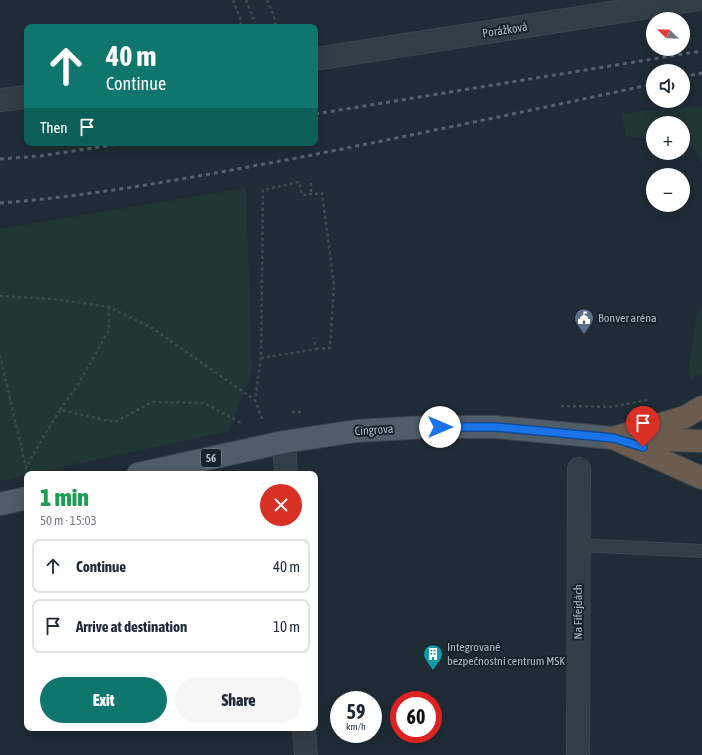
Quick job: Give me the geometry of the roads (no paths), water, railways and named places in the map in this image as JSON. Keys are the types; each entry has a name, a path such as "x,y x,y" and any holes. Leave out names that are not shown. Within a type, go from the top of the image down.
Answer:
{"highway":[{"name":"56","path":"613,438 685,417 702,407"},
{"name":"56","path":"613,438 702,441"},
{"name":"56","path":"613,438 702,463"},
{"name":"56","path":"613,438 702,478"}],"main road":[{"name":"Cingrova","path":"152,471 284,442 356,431 427,427 496,427 613,438"},
{"path":"0,504 24,499"}],"street":[{"name":"Porážková","path":"318,59 694,0"},
{"path":"0,100 24,97"},
{"path":"284,442 286,471"},
{"name":"Na Fifejdách","path":"578,755 578,545 580,469"},
{"path":"304,731 306,755"}],"lane":[{"path":"578,545 702,551"}],"railway":[{"path":"318,114 702,51"},
{"path":"690,76 702,73"},
{"path":"0,203 77,195 154,184 393,139 646,86"},
{"path":"0,159 40,156 105,146"}],"place":[{"name":"Bonver aréna","path":"584,335"},
{"name":"Integrované bezpečnostní centrum MSK","path":"433,671"}]}
